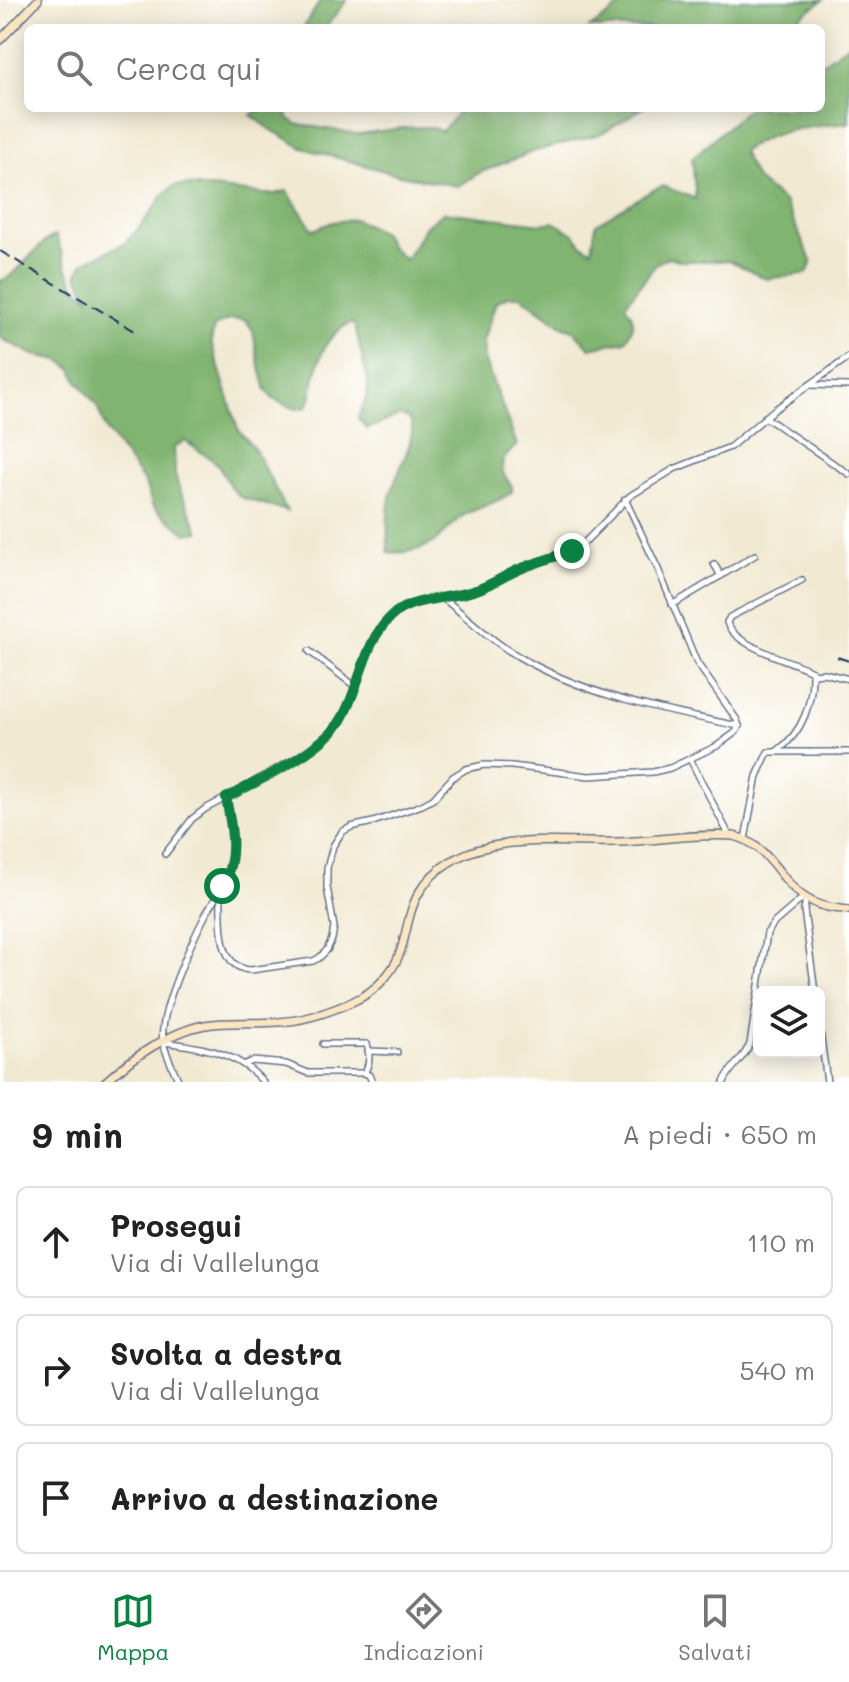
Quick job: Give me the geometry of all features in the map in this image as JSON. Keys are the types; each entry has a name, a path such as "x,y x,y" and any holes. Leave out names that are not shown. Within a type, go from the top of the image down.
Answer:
{"main road":[{"path":"0,40 38,0"},
{"path":"105,1082 129,1062 187,1030 208,1025 303,1019 366,995 385,978 399,957 411,910 423,887 441,868 463,854 527,842 618,842 729,835 745,839 758,847 805,898 820,905 849,910"}],"street":[{"path":"165,854 192,819 325,739 341,721 370,646 387,622 405,607 481,588 520,569 581,546 625,499 674,469 730,447 765,417 849,357"},
{"path":"810,385 849,386"},
{"path":"765,417 849,474"},
{"path":"221,889 225,950 234,965 251,970 313,961 326,952 333,936 327,868 335,841 348,828 422,805 470,767 512,766 589,776 648,773 690,759 717,746 736,732 739,726 737,720 699,667 625,499"},
{"path":"672,605 755,555"},
{"path":"714,564 721,576"},
{"path":"777,751 793,739 802,723 812,674 810,669 781,660 755,647 731,631 727,624 730,617 802,580"},
{"path":"443,598 507,650 539,668 647,707 739,726"},
{"path":"309,651 356,687"},
{"path":"812,674 824,673 849,679"},
{"path":"745,839 758,774 766,754 771,751 849,752"},
{"path":"690,759 729,835"},
{"path":"179,1082 163,1042 169,1006 188,953 228,875 233,855 226,798"},
{"path":"805,898 804,912 814,986"},
{"path":"724,1082 749,1046 767,933 775,922 805,898"},
{"path":"163,1042 206,1049 245,1064 263,1082"},
{"path":"323,1044 367,1045 368,1063 364,1073"},
{"path":"368,1051 397,1052"},
{"path":"824,1058 827,1082"},
{"path":"245,1064 255,1061 286,1064 308,1073 364,1073 369,1075 372,1082"}],"green space":[{"path":"321,0 347,0 328,24 306,24"},
{"path":"629,0 823,0 790,24 596,24"},
{"path":"849,44 849,123 807,127 779,134 742,152 756,179 785,203 812,262 807,273 766,279 731,261 682,261 668,257 657,263 625,305 633,323 625,341 590,348 573,330 562,326 521,296 508,296 496,302 483,341 484,359 517,445 502,464 512,492 466,514 437,540 420,549 388,552 389,501 410,442 412,427 408,419 400,415 367,429 358,418 367,396 368,382 355,326 350,323 339,330 325,347 309,402 306,407 297,409 273,399 266,390 253,331 246,320 229,320 214,327 211,342 238,429 255,450 287,511 240,497 231,488 218,464 185,441 174,447 175,474 199,532 186,534 153,507 145,483 107,431 97,406 72,369 60,360 34,355 0,338 0,281 15,272 41,245 56,235 71,278 89,298 77,274 83,263 125,243 174,186 263,194 287,191 313,230 333,222 355,219 383,233 389,245 405,260 426,226 444,212 542,224 553,222 574,234 581,244 592,250 596,224 653,190 663,186 696,199 692,158 744,112 825,112 825,61"},
{"path":"255,112 286,112 289,119 297,124 358,134 429,127 442,131 459,112 636,112 600,134 535,151 479,173 458,186 399,175 303,148 251,115"}],"railway":[{"path":"0,251 135,331"},
{"path":"837,657 849,661"}],"route":[{"path":"222,886 233,855 226,798 298,757 334,730 349,704 370,646 392,616 413,604 468,593 520,569 572,551"}]}
